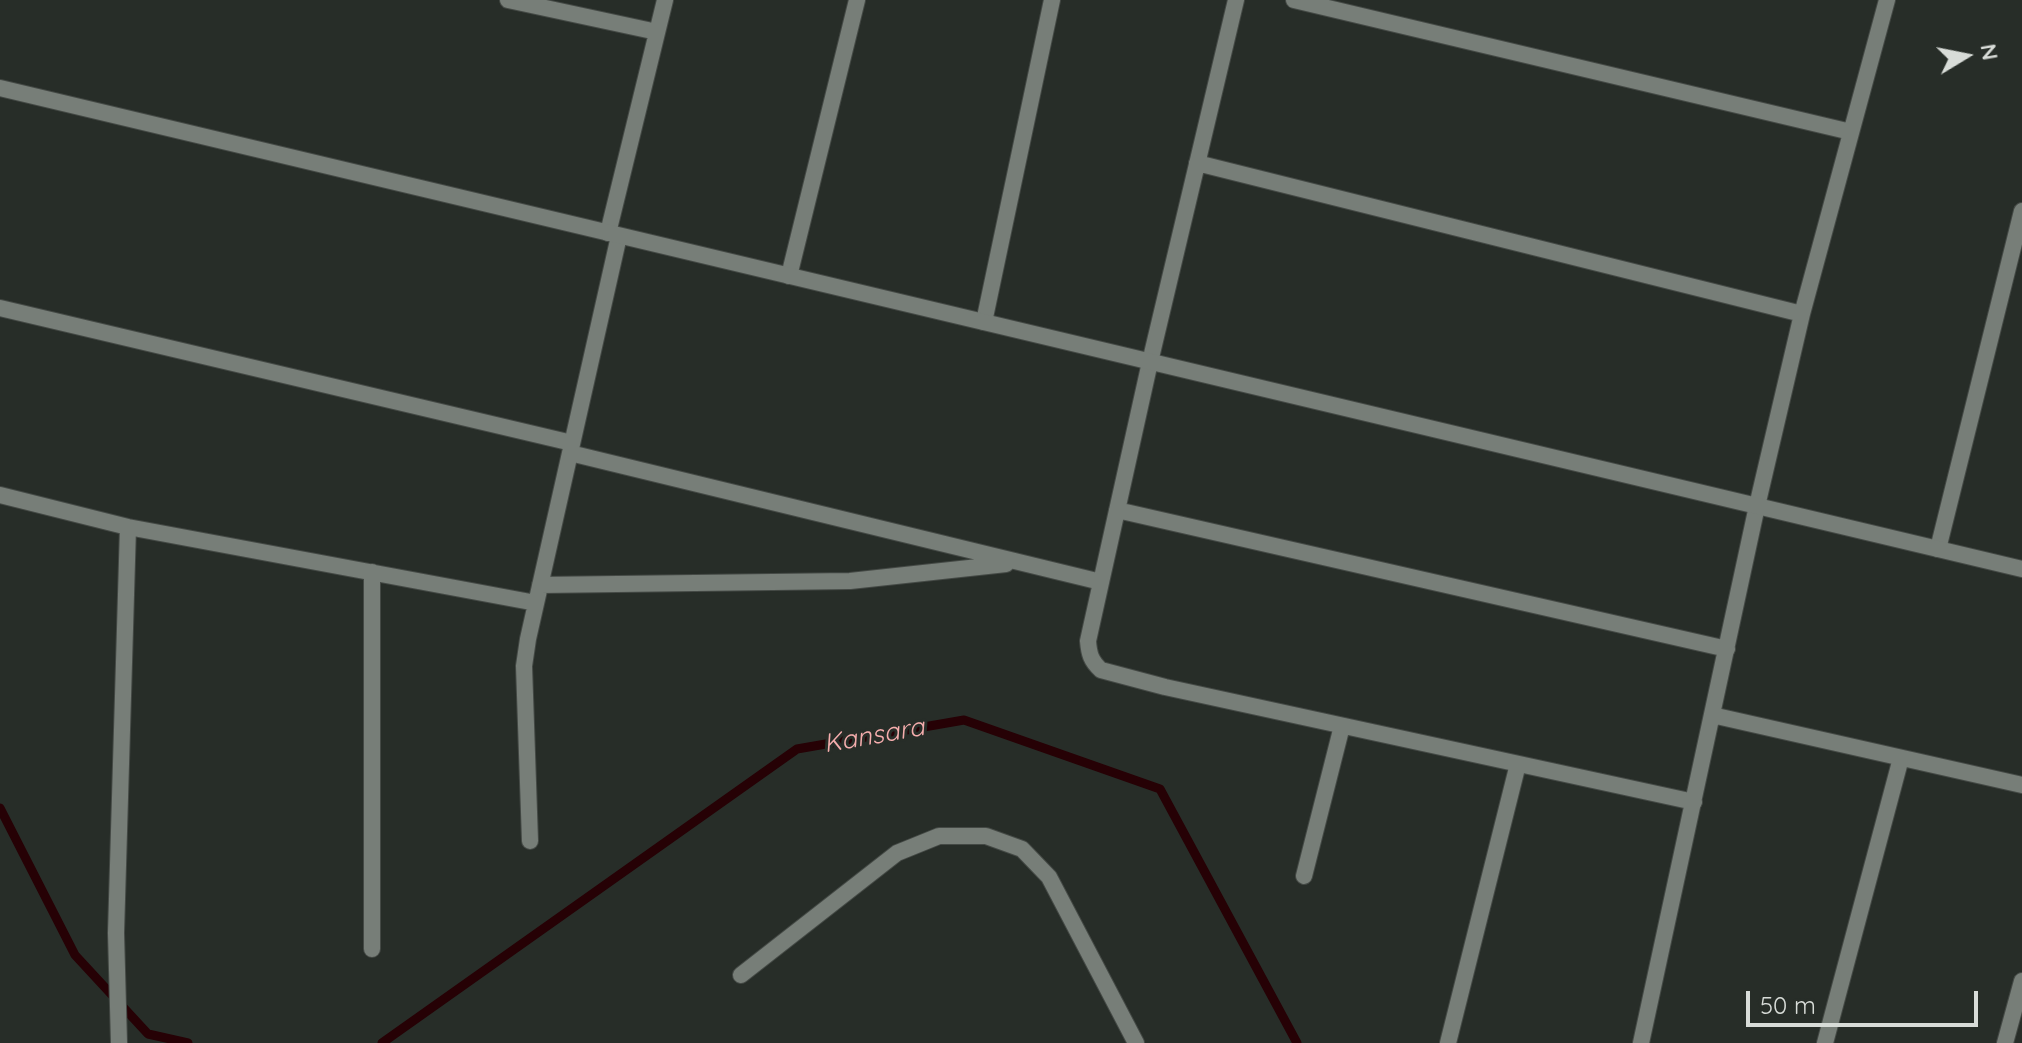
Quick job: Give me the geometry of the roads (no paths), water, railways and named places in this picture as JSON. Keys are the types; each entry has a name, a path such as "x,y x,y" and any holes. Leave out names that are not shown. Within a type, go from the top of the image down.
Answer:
{"street":[{"path":"508,0 657,32"},
{"path":"530,841 524,666 528,639 665,0"},
{"path":"789,276 857,0"},
{"path":"984,322 1052,0"},
{"path":"1236,0 1088,641 1093,662 1101,670 1165,687 1694,802"},
{"path":"1294,0 1851,132"},
{"path":"1641,1043 1757,506 1802,314 1887,0"},
{"path":"0,88 2022,569"},
{"path":"1197,163 1802,314"},
{"path":"1938,549 2022,211"},
{"path":"0,308 1101,582"},
{"path":"0,495 128,527 536,603"},
{"path":"1117,510 1727,649"},
{"path":"119,1043 116,933 128,527"},
{"path":"540,585 869,580 1019,562"},
{"path":"372,572 372,949"},
{"path":"1712,715 2022,785"},
{"path":"1304,876 1342,726"},
{"path":"1825,1043 1901,758"},
{"path":"1448,1043 1518,764"},
{"path":"741,975 897,853 939,836 986,836 1022,849 1049,877 1136,1043"},
{"path":"2005,1043 2022,981"}],"waterway":[{"name":"Kansara","path":"382,1043 797,749 964,720 1160,789 1297,1043"},
{"name":"Kansara","path":"0,808 75,955 148,1034 188,1043"}]}
